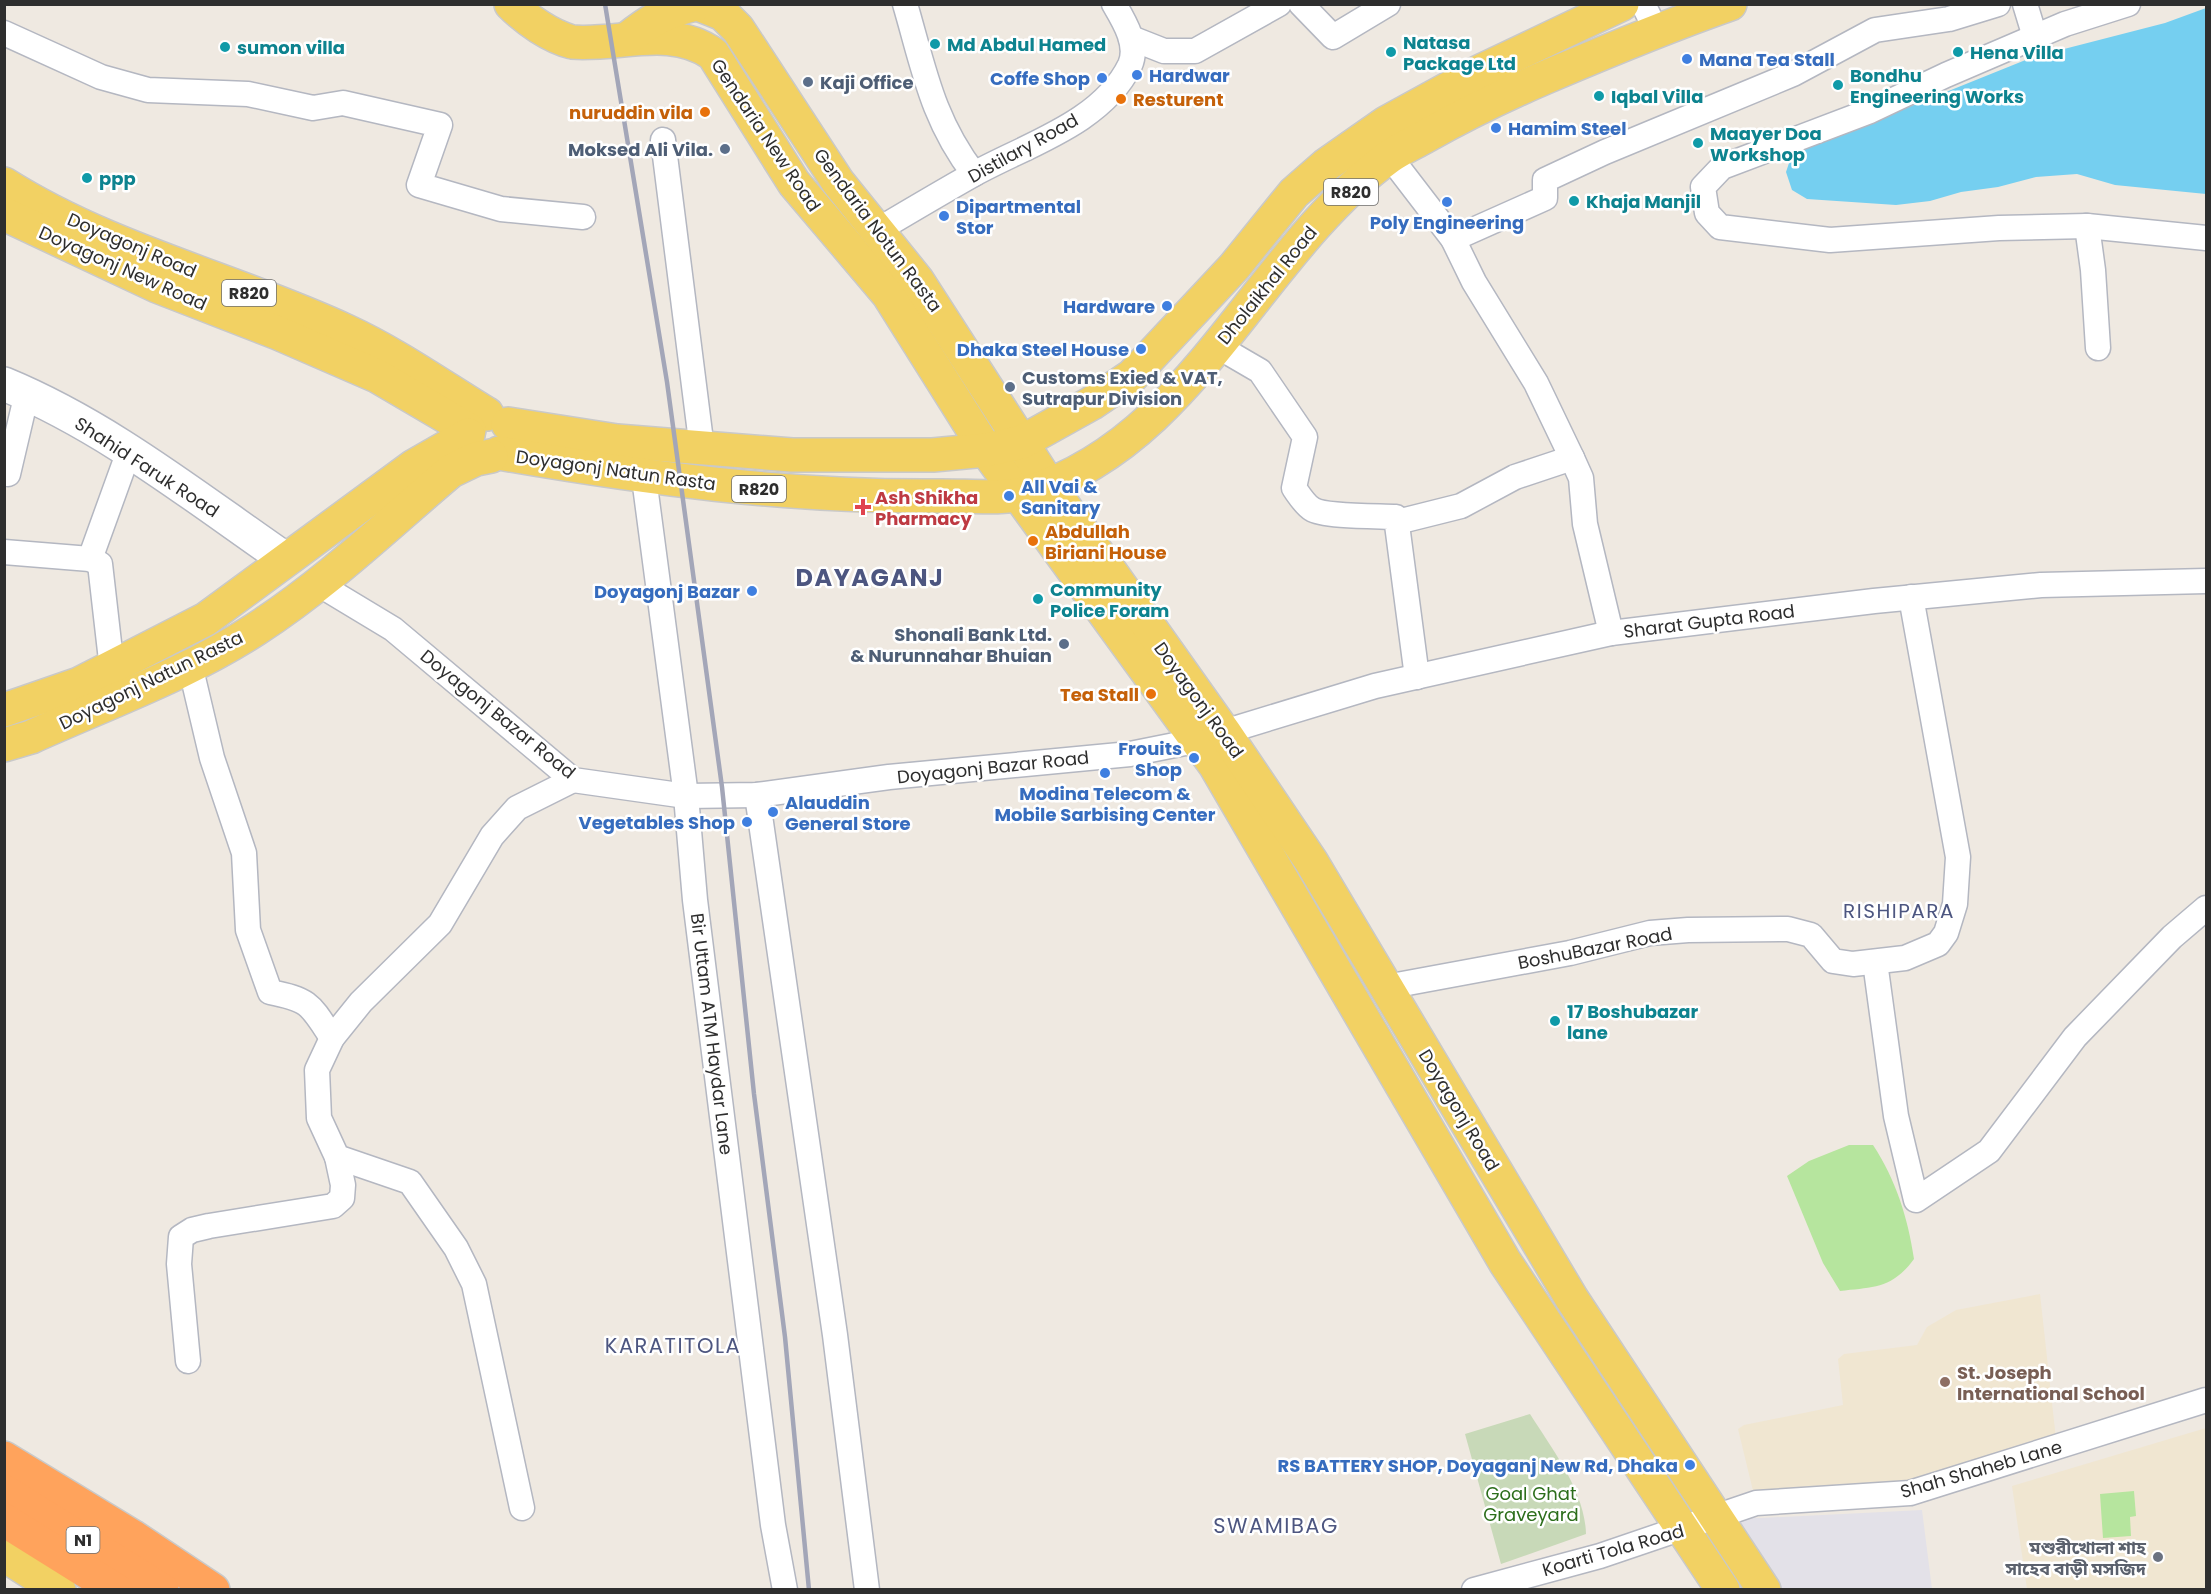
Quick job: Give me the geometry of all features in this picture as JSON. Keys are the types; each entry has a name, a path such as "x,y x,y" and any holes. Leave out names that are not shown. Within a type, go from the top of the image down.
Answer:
{"highway":[{"path":"4,1458 132,1536 213,1590"},
{"name":"N1","path":"4,1491 162,1590"},
{"name":"N1","path":"4,1520 116,1590"},
{"path":"4,1540 80,1590"}],"main road":[{"name":"Gendaria New Road","path":"511,4 562,39 587,43 627,39 686,40 700,45 713,54 794,183 888,294 986,450 1034,490"},
{"path":"627,39 647,22 673,9 697,4"},
{"name":"Gendaria Notun Rasta","path":"697,4 723,14 738,29 838,182 930,298 1023,442 1034,490"},
{"name":"Dholaikhal Road","path":"1023,442 1092,403 1132,376 1226,276 1294,193 1326,165 1386,123 1479,72 1622,4"},
{"name":"Dholaikhal Road","path":"1034,490 1107,456 1141,428 1217,346 1288,256 1332,208 1390,157 1483,104 1649,17 1730,4"},
{"name":"Doyagonj Road","path":"4,184 129,247 346,331 401,361 487,435"},
{"name":"Doyagonj New Road","path":"4,214 157,286 278,333 377,376 432,409 487,435"},
{"path":"902,315 930,298"},
{"name":"Shahid Faruk Road","path":"16,389 129,451 285,559"},
{"path":"432,409 440,429 441,439 435,453"},
{"name":"Doyagonj Natun Rasta","path":"4,710 79,684 206,619 285,559 435,453 487,435 617,441 702,449 877,456 986,450 1023,442"},
{"name":"Doyagonj Natun Rasta","path":"487,435 644,478 797,492 899,496 1034,490"},
{"name":"Doyagonj Natun Rasta","path":"4,745 31,737 190,665 255,630 320,585 451,471 476,459 487,435"},
{"name":"Doyagonj Road","path":"1034,490 1209,736 1311,861 1572,1299 1764,1590"},
{"path":"285,559 320,585"},
{"path":"178,634 190,665"},
{"name":"Doyagonj Road","path":"1209,736 1215,765 1412,1107 1505,1262 1685,1529 1723,1590"},
{"path":"4,1479 184,1590"},
{"path":"4,1555 59,1590"}],"street":[{"path":"905,4 934,106 959,154 975,174"},
{"path":"1114,4 1131,38 1164,51 1195,51 1280,4"},
{"path":"1300,4 1333,37 1388,4"},
{"path":"1453,239 1545,198 1545,180 1605,152 1793,74 1875,30 1949,19 1998,4"},
{"path":"2025,4 2035,37"},
{"path":"2128,4 2062,14 2035,37 1870,111 1722,167 1703,187 1707,213 1720,227 1830,240 1999,228 2087,226 2206,238"},
{"path":"4,33 101,77 148,90 248,94 313,108 343,103 440,125 419,185 501,209 583,217"},
{"name":"Distilary Road","path":"878,230 975,174 1071,125 1102,100 1130,65 1131,38"},
{"path":"663,140 702,449"},
{"path":"1390,157 1453,239 1474,282 1536,383 1572,458 1581,478 1586,524 1611,633"},
{"path":"2087,226 2093,270 2098,348"},
{"path":"1217,346 1260,371 1305,437 1294,488 1306,504 1313,510 1333,513 1396,517 1417,677"},
{"path":"4,473 8,474 16,389"},
{"path":"90,559 129,451"},
{"path":"1396,522 1461,506 1515,477 1572,458"},
{"name":"Bir Uttam ATM Haydar Lane","path":"644,478 686,796 695,900 773,1526 784,1590"},
{"path":"4,552 90,559 100,564 112,669"},
{"name":"Sharat Gupta Road","path":"1209,736 1375,686 1611,633 1911,597 2041,585 2206,581"},
{"name":"Doyagonj Bazar Road","path":"320,585 393,629 573,780 686,796 757,795 909,775 1130,754 1209,736"},
{"name":"BoshuBazar Road","path":"1386,987 1570,953 1650,933 1688,930 1788,928 1818,940 1833,961 1853,964 1905,958 1938,944 1946,933 1955,904 1958,857 1911,597"},
{"path":"190,665 212,758 244,853 248,930 270,992 294,997 310,1004 332,1038"},
{"path":"188,1361 179,1264 181,1236 192,1230 209,1226 333,1206 342,1198 337,1157 319,1118 317,1089 317,1070 332,1038 361,1002 440,924 492,836 517,808 573,780"},
{"path":"757,795 835,1335 867,1590"},
{"path":"1875,963 1896,1116 1916,1200 1989,1151 2075,1037 2172,937 2206,908"},
{"path":"337,1157 410,1182 456,1248 474,1284 522,1508"},
{"name":"Shah Shaheb Lane","path":"1716,1517 1756,1503 1910,1493 2206,1400"},
{"name":"Koarti Tola Road","path":"1474,1590 1600,1556 1716,1517"}],"shaded area":[{"name":"St. Joseph International School","path":"2040,1294 2057,1448 1910,1493 1756,1503 1738,1429 1744,1425 1843,1405 1838,1359 1844,1354 1917,1345 1927,1327 1956,1310"},
{"path":"2206,1428 2206,1589 2027,1589 2012,1486"},
{"path":"1922,1510 1932,1589 1764,1589 1716,1517 1761,1518"}],"green space":[{"path":"1849,1145 1873,1145 1881,1158 1900,1200 1914,1259 1898,1276 1881,1285 1840,1291 1823,1263 1787,1176 1809,1161"},
{"name":"Goal Ghat Graveyard","path":"1530,1414 1574,1486 1584,1518 1586,1534 1501,1564 1465,1434"},
{"path":"2134,1491 2136,1516 2130,1517 2131,1536 2103,1538 2100,1494"}],"water":[{"path":"2206,8 2206,194 2115,185 2077,174 2036,177 1998,187 1961,192 1930,201 1896,205 1807,199 1792,190 1786,172 1792,154 2033,57 2165,23"}],"railway":[{"path":"605,4 667,382 722,787 754,1094 785,1337 809,1590"}],"place":[{"name":"Md Abdul Hamed","path":"935,44"},
{"name":"sumon villa","path":"225,47"},
{"name":"Natasa Package Ltd","path":"1391,52"},
{"name":"Hena Villa","path":"1958,52"},
{"name":"Mana Tea Stall","path":"1687,59"},
{"name":"Hardwar","path":"1137,75"},
{"name":"Coffe Shop","path":"1102,78"},
{"name":"Kaji Office","path":"808,82"},
{"name":"Bondhu Engineering Works","path":"1838,85"},
{"name":"Iqbal Villa","path":"1599,96"},
{"name":"Resturent","path":"1121,99"},
{"name":"nuruddin vila","path":"705,112"},
{"name":"Hamim Steel","path":"1496,128"},
{"name":"Maayer Doa Workshop","path":"1698,143"},
{"name":"Moksed Ali Vila.","path":"725,149"},
{"name":"ppp","path":"87,178"},
{"name":"Khaja Manjil","path":"1574,201"},
{"name":"Poly Engineering","path":"1447,202"},
{"name":"Dipartmental Stor","path":"944,216"},
{"name":"Hardware","path":"1167,306"},
{"name":"Dhaka Steel House","path":"1141,349"},
{"name":"Customs Exied & VAT, Sutrapur Division","path":"1010,387"},
{"name":"All Vai & Sanitary","path":"1009,496"},
{"name":"Ash Shikha Pharmacy","path":"863,507"},
{"name":"Abdullah Biriani House","path":"1033,541"},
{"name":"Doyagonj Bazar","path":"752,591"},
{"name":"Community Police Foram","path":"1038,599"},
{"name":"Shonali Bank Ltd. & Nurunnahar Bhuian","path":"1064,644"},
{"name":"Tea Stall","path":"1151,694"},
{"name":"Frouits Shop","path":"1194,758"},
{"name":"Modina Telecom & Mobile Sarbising Center","path":"1105,773"},
{"name":"Alauddin General Store","path":"773,812"},
{"name":"Vegetables Shop","path":"747,822"},
{"name":"17 Boshubazar lane","path":"1555,1021"},
{"name":"St. Joseph International School","path":"1945,1382"},
{"name":"RS BATTERY SHOP, Doyaganj New Rd, Dhaka","path":"1690,1465"},
{"name":"মশুরীখোলা শাহ সাহেব বাড়ী মসজিদ","path":"2158,1557"}],"district":[{"name":"DAYAGANJ","path":"870,577"},
{"name":"RISHIPARA","path":"1899,911"},
{"name":"KARATITOLA","path":"673,1345"},
{"name":"SWAMIBAG","path":"1276,1525"}]}
